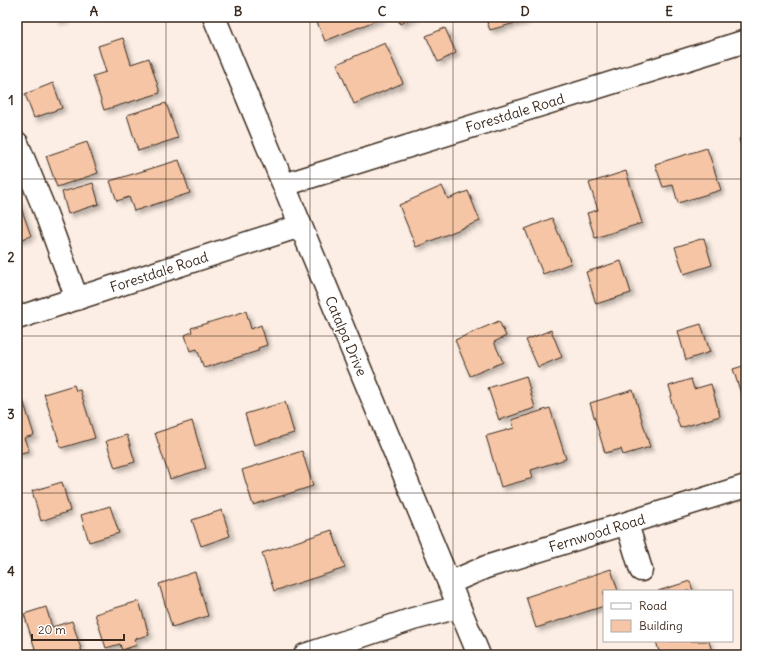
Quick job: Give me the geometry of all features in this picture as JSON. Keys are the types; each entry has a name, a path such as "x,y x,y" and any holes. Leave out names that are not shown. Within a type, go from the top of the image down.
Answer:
{"street":[{"name":"Catalpa Drive","path":"214,17 479,655"},
{"name":"Forestdale Road","path":"284,185 746,41"},
{"path":"17,143 45,211 77,299"},
{"name":"Forestdale Road","path":"17,318 300,226"},
{"name":"Fernwood Road","path":"449,583 486,567 746,486"},
{"path":"627,524 641,570"},
{"path":"305,655 413,619 459,607"}],"building":[{"path":"56,17 69,17 57,21"},
{"path":"315,17 381,17 382,18 325,41"},
{"path":"397,17 416,17 400,24"},
{"path":"485,17 525,17 526,20 490,30"},
{"path":"445,28 456,53 438,62 426,36"},
{"path":"123,38 131,64 149,58 160,93 104,110 93,76 106,72 98,46"},
{"path":"385,43 403,83 354,104 337,64"},
{"path":"53,83 62,108 34,118 25,94"},
{"path":"166,103 178,138 138,151 127,115"},
{"path":"746,137 746,162 739,139"},
{"path":"87,142 98,173 57,187 46,156"},
{"path":"707,148 721,190 678,203 673,185 663,187 655,164"},
{"path":"179,160 190,193 134,211 129,197 117,201 110,181"},
{"path":"626,171 642,223 595,238 587,213 598,210 589,183"},
{"path":"93,183 99,204 68,214 62,192"},
{"path":"442,186 448,199 468,191 480,221 416,247 399,205"},
{"path":"18,199 31,236 17,241 17,200"},
{"path":"552,218 571,263 543,274 525,229"},
{"path":"746,233 746,246 742,234"},
{"path":"704,238 712,265 684,274 675,247"},
{"path":"621,261 631,293 596,304 586,272"},
{"path":"246,311 251,329 261,325 267,345 258,348 258,351 204,368 197,349 190,351 185,335 192,332 191,328"},
{"path":"499,321 506,336 494,342 503,362 470,376 455,340"},
{"path":"701,324 710,352 686,360 678,331"},
{"path":"551,330 562,357 538,367 526,340"},
{"path":"746,338 746,354 742,339"},
{"path":"746,365 746,409 733,369"},
{"path":"526,376 535,408 499,420 488,388"},
{"path":"691,379 694,389 711,384 720,416 680,428 670,397 672,396 669,386"},
{"path":"74,385 76,391 80,390 95,438 61,448 44,394"},
{"path":"633,390 650,447 623,455 621,449 605,453 590,403"},
{"path":"23,400 34,435 24,438 29,451 17,454 17,402"},
{"path":"285,402 294,433 254,445 245,414"},
{"path":"550,408 566,459 531,470 533,478 501,487 486,436 514,428 512,420"},
{"path":"192,421 206,468 170,479 155,433"},
{"path":"127,435 135,462 115,468 106,441"},
{"path":"302,451 313,486 253,505 242,470"},
{"path":"62,482 70,511 41,521 32,491"},
{"path":"110,506 119,533 89,542 81,515"},
{"path":"222,510 230,536 201,546 192,520"},
{"path":"332,530 345,568 274,591 262,553"},
{"path":"611,569 618,590 603,590 603,606 536,628 526,597"},
{"path":"195,572 208,616 172,627 159,584"},
{"path":"690,581 693,590 661,590"},
{"path":"139,601 149,635 134,639 137,645 122,650 120,644 106,648 95,614"},
{"path":"46,607 52,627 72,621 83,655 37,655 24,614"},
{"path":"656,642 709,642 713,655 660,655"}]}
